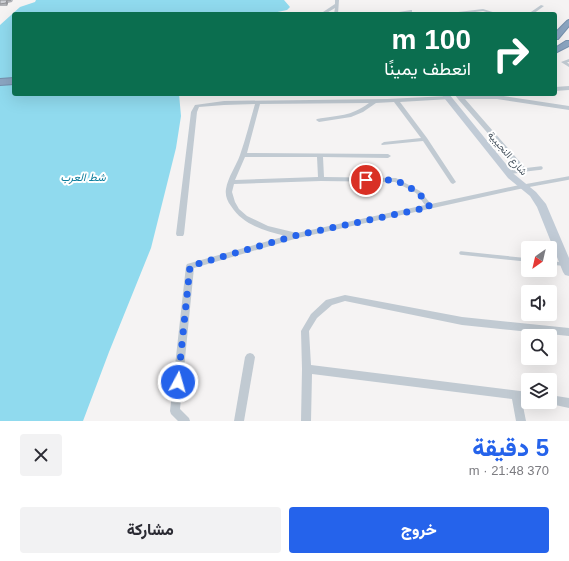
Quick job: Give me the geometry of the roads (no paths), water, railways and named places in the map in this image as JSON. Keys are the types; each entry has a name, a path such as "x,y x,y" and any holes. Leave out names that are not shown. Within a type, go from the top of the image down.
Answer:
{"highway":[{"path":"557,29 567,24"},
{"path":"557,36 567,24"},
{"path":"557,50 569,43"},
{"path":"0,79 12,78"},
{"path":"0,82 12,81"}],"main road":[{"name":"شارع النجيبية","path":"446,96 508,172 539,202 568,268"}],"street":[{"path":"336,12 337,0"},
{"path":"325,12 336,5"},
{"path":"533,12 542,6"},
{"path":"469,12 485,10 491,12"},
{"path":"569,60 563,62 569,66"},
{"path":"557,89 569,88"},
{"path":"180,234 195,108 202,104 396,101 446,96"},
{"path":"459,96 524,170"},
{"path":"459,96 498,96 569,108"},
{"path":"319,120 354,116 363,112 375,101"},
{"path":"396,101 425,139 454,182"},
{"path":"258,102 243,156 228,190 230,199 235,208 250,220 269,229 298,235"},
{"path":"384,144 425,139"},
{"path":"320,155 321,179"},
{"path":"243,156 388,156"},
{"path":"508,172 524,170"},
{"path":"232,182 321,179 396,180 418,192 430,207"},
{"path":"185,421 175,411 190,266 298,235 524,186"},
{"path":"306,421 307,369 305,331 314,316 329,302 345,298 462,321 569,332"},
{"path":"239,421 250,357"},
{"path":"307,369 521,396"},
{"path":"516,396 521,421"},
{"path":"557,401 569,403"}],"lane":[{"path":"524,170 541,168"},
{"path":"524,186 569,178"},
{"path":"460,253 521,259"},
{"path":"557,265 568,268"}],"water":[{"name":"شط العرب","path":"36,0 284,0 290,7 287,10 278,12 14,12 20,7 35,2"},
{"name":"شط العرب","path":"12,14 12,96 179,96 181,116 176,148 151,248 83,421 0,421 0,25"}]}
